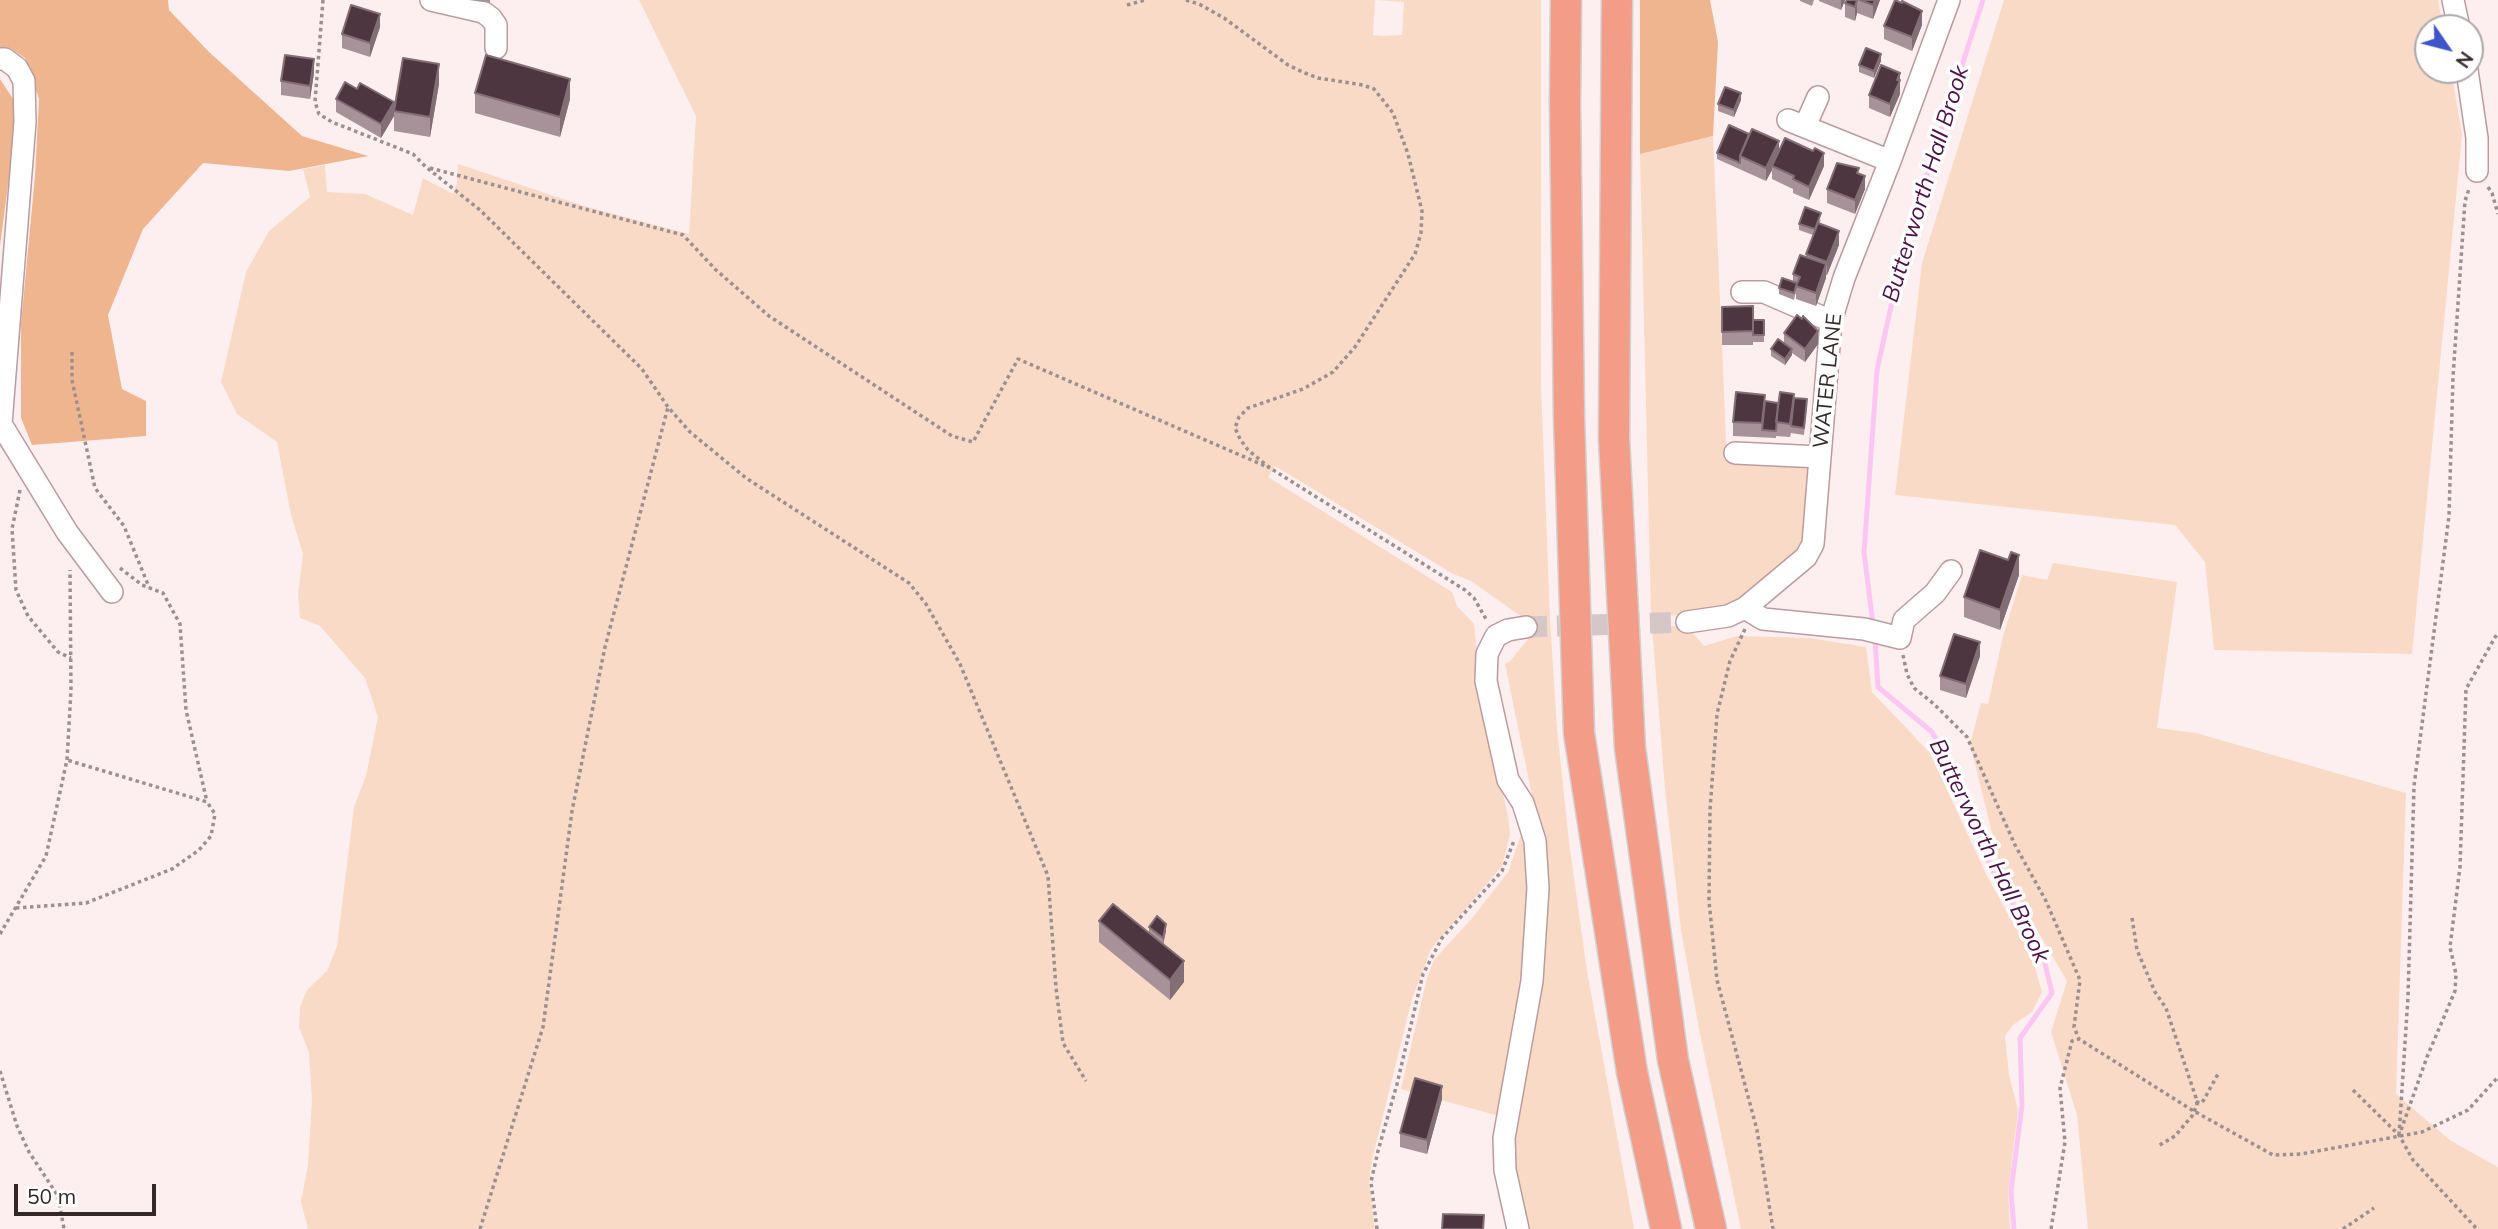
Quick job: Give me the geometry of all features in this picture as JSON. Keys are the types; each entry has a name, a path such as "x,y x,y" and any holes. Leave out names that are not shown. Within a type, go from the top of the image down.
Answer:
{"highway":[{"path":"1566,0 1569,417 1579,733 1632,1072 1666,1229"},
{"path":"1617,0 1614,438 1630,748 1673,1060 1711,1229"}],"street":[{"path":"431,0 483,12 496,25 496,48"},
{"name":"WATER LANE","path":"1688,621 1728,617 1749,611 1806,557 1813,544 1831,321 1843,278 1891,161 1950,0"},
{"path":"0,59 5,59 17,68 24,81 25,122 1,424 80,551 112,592"},
{"path":"2469,84 2477,138 2477,171"},
{"path":"1818,97 1797,123 1891,161"},
{"path":"1742,292 1764,292 1831,321"},
{"path":"1735,453 1820,457"},
{"path":"1749,611 1763,619 1864,629 1900,638 1904,620 1935,593 1951,571"},
{"path":"1518,1229 1505,1170 1504,1138 1532,981 1538,888 1535,841 1523,803 1508,780 1486,681 1487,654 1496,636 1508,630 1526,628"}],"path":[{"path":"323,0 315,102 319,114 332,122 413,154 480,209 642,369 668,407 690,432 746,478 909,583 926,604 960,664 1048,876 1063,1043 1086,1081"},
{"path":"1127,5 1145,0"},
{"path":"1186,0 1224,19 1288,65 1305,74 1374,89 1394,113 1408,154 1422,211 1421,233 1415,254 1355,347 1332,372 1303,389 1248,408 1239,417 1235,428 1240,439 1248,450 1270,468 1465,590 1474,598 1496,636"},
{"path":"426,167 683,235 716,270 769,316 952,436 973,442 1018,359 1270,468"},
{"path":"2477,171 2492,193 2498,214"},
{"path":"2399,1135 2408,997 2414,786 2449,516 2453,377 2465,201 2477,171"},
{"path":"72,352 72,380 95,488 124,526 149,587"},
{"path":"480,1229 543,1027 574,797 605,647 668,407"},
{"path":"30,474 20,488 12,529 16,590 28,616 58,652 71,659"},
{"path":"0,934 46,856 67,760 71,659 70,565 80,551"},
{"path":"16,908 86,903 172,869 199,850 211,835 215,814 207,802 186,710 180,624 163,593 114,564"},
{"path":"1749,611 1730,661 1717,714 1710,810 1709,901 1717,980 1758,1130 1773,1229"},
{"path":"2399,1135 2427,1057 2455,991 2456,974 2450,947 2460,867 2466,689 2498,632"},
{"path":"1900,638 1907,674 1914,688 1966,737 2015,845 2046,901 2080,980 2074,1027 2078,1039 2194,1111 2273,1155 2301,1154 2422,1132 2468,1110 2498,1077"},
{"path":"67,760 207,802"},
{"path":"1377,1229 1371,1182 1423,974 1442,938 1502,871 1514,840"},
{"path":"2132,918 2137,950 2155,992 2166,1008 2191,1076 2196,1102 2194,1111 2175,1136 2158,1146"},
{"path":"2051,1229 2066,1142 2060,1088 2072,1041 2078,1039"},
{"path":"0,1071 17,1126 29,1152 58,1196 64,1229"},
{"path":"2196,1102 2202,1103 2218,1074"},
{"path":"2353,1090 2399,1135 2413,1160 2477,1229"},
{"path":"2343,1229 2374,1208"}],"shaded area":[{"path":"0,0 168,0 169,10 209,52 302,136 368,156 289,171 203,163 143,229 108,315 122,389 146,401 146,436 32,445 21,418 21,324 35,176 39,99 25,58 10,48 0,47"},
{"path":"639,0 1375,0 1373,35 1383,36 1402,35 1404,2 1377,0 1541,0 1541,384 1557,728 1587,971 1634,1229 1526,1229 1513,1175 1536,815 1505,664 1528,639 1529,622 1471,581 1453,574 1275,466 1268,477 1452,592 1457,606 1474,624 1483,705 1508,816 1510,835 1502,866 1431,949 1412,999 1372,1160 1369,1182 1375,1229 308,1229 301,1202 308,1164 312,1101 309,1053 299,1027 300,1007 307,990 327,971 337,946 354,807 366,776 378,717 365,678 320,626 300,618 298,594 303,554 291,515 277,442 237,414 221,382 246,272 269,231 310,197 303,169 325,165 327,192 365,194 413,215 423,178 453,194 457,183 458,164 584,206 689,234 696,116"},
{"path":"1640,0 1710,0 1718,42 1713,136 1640,154"},
{"path":"2004,0 2438,0 2440,14 2414,14 2414,84 2453,84 2462,135 2412,654 2214,650 2205,562 2175,525 1895,495 1922,263"},
{"path":"0,79 13,99 14,139 0,246"},
{"path":"1713,136 1727,462 1786,463 1810,469 1807,542 1732,609 1687,615 1651,616 1640,154"},
{"path":"2053,563 2177,582 2157,728 2196,733 2406,793 2396,1094 2451,1141 2498,1167 2498,1229 2088,1229 2077,1115 2051,1032 2067,981 2001,869 1970,744 1981,703 1988,704 2003,636 2022,575 2047,580"},
{"path":"1687,626 1704,646 1737,636 1809,638 1866,647 1872,692 1930,753 1986,874 2032,957 2042,992 2032,1012 2013,1025 2005,1036 2009,1075 2018,1110 2008,1193 2010,1229 1741,1229 1681,930 1665,789 1652,627"},
{"path":"1517,806 1530,841 1530,965 1499,1116 1401,1089 1427,978 1434,960 1473,917 1508,872 1521,835"}],"building":[{"path":"1847,0 1857,0 1855,7 1845,3"},
{"path":"1860,0 1875,0 1873,5"},
{"path":"1895,0 1922,11 1912,37 1884,26"},
{"path":"351,5 380,14 370,43 342,34"},
{"path":"1866,48 1881,54 1874,71 1859,65"},
{"path":"285,55 314,59 310,86 281,81"},
{"path":"486,55 570,79 560,117 475,93"},
{"path":"403,58 439,64 430,117 394,111"},
{"path":"1881,65 1900,73 1897,80 1900,80 1890,104 1869,95"},
{"path":"345,82 357,89 360,83 394,102 381,124 336,99"},
{"path":"1725,87 1741,93 1734,110 1718,104"},
{"path":"1729,125 1749,134 1740,163 1717,153"},
{"path":"1752,129 1779,141 1766,168 1740,156"},
{"path":"1785,138 1824,153 1809,187 1793,179 1794,176 1772,166"},
{"path":"1837,163 1859,168 1857,173 1865,176 1855,200 1827,189"},
{"path":"1805,207 1821,213 1815,229 1799,224"},
{"path":"1818,223 1839,231 1827,262 1806,254"},
{"path":"1800,255 1826,264 1816,293 1796,286 1800,277 1793,274"},
{"path":"1782,278 1797,283 1794,293 1779,288"},
{"path":"1753,306 1753,331 1722,332 1722,307"},
{"path":"1797,315 1802,319 1803,316 1818,331 1805,349 1784,333"},
{"path":"1753,320 1764,320 1764,335 1753,335"},
{"path":"1778,339 1792,349 1785,359 1771,349"},
{"path":"1736,392 1765,395 1762,423 1733,422"},
{"path":"1780,392 1794,394 1790,424 1776,422"},
{"path":"1794,398 1807,399 1804,428 1791,426"},
{"path":"1765,401 1778,403 1776,431 1762,430"},
{"path":"1980,550 2008,560 2011,552 2019,555 2000,610 1964,597"},
{"path":"1954,634 1980,642 1966,684 1940,676"},
{"path":"1113,904 1184,961 1170,980 1099,921"},
{"path":"1157,916 1166,924 1163,938 1149,927"},
{"path":"1415,1078 1442,1086 1427,1140 1400,1133"},
{"path":"1443,1214 1484,1215 1483,1229 1442,1229"}],"waterway":[{"name":"Butterworth Hall Brook","path":"1873,625 1864,552 1877,370 1892,302 1892,283 1983,0"},
{"name":"Butterworth Hall Brook","path":"1875,638 1878,687 1932,732 1966,793 1990,866 2042,951 2052,993 2020,1038 2022,1105 2011,1191 2014,1229"}],"tunnel":[{"path":"1526,627 1687,622"}]}
